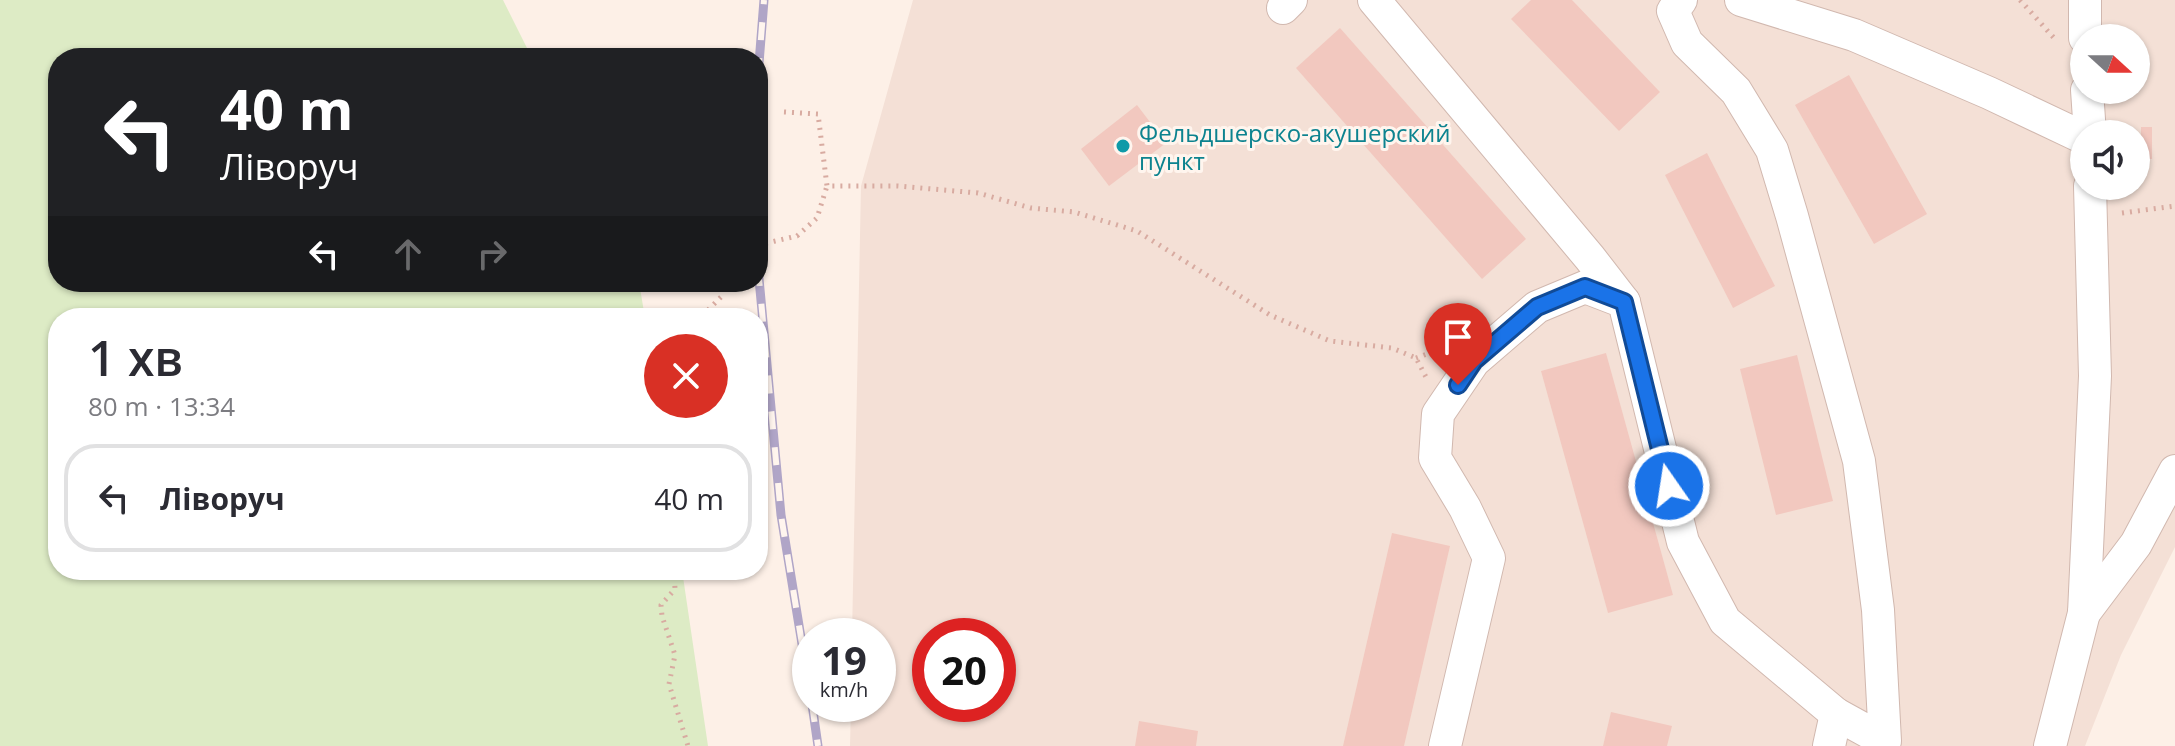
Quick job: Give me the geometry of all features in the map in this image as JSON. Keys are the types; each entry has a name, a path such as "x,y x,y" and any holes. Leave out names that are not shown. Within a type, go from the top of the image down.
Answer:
{"street":[{"path":"1374,0 1624,302 1683,542 1725,621 1836,714 1885,744"},
{"path":"1681,0 1673,11 1687,43 1736,91 1772,150 1859,461 1878,610 1885,744"},
{"path":"1741,0 1854,35 2070,131"},
{"path":"2085,0 2085,24"},
{"path":"2050,746 2084,613 2095,376 2089,202"},
{"path":"1445,746 1489,558 1465,508 1435,458 1438,414 1474,361 1537,307 1585,287 1624,302"},
{"path":"2084,613 2136,544 2175,471"},
{"path":"1829,746 1836,714"}],"path":[{"path":"768,243 797,236 817,218 827,186 818,114 784,112"},
{"path":"827,186 898,186 978,193 1031,208 1074,212 1137,231 1270,315 1330,341 1392,348 1416,358 1442,409"},
{"path":"2089,202 2175,206"},
{"path":"710,308 721,297 721,292"},
{"path":"1416,358 1442,349"},
{"path":"675,580 675,589 661,605 675,655 669,684 688,746"}],"shaded area":[{"path":"913,0 2175,0 2175,547 2121,655 2085,746 850,746 851,722 896,722 896,618 852,618 861,186"}],"green space":[{"path":"0,0 503,0 527,48 48,48 48,292 641,292 643,308 48,308 48,580 683,580 708,746 0,746"}],"building":[{"path":"1531,0 1572,0 1660,92 1619,131 1511,19"},
{"path":"1340,28 1526,239 1482,279 1296,68"},
{"path":"1849,75 1927,214 1874,244 1795,105"},
{"name":"Фельдшерско-акушерский пункт","path":"1137,105 1166,143 1109,186 1081,149"},
{"path":"2150,127 2152,127 2150,159"},
{"path":"1707,153 1775,286 1733,308 1665,175"},
{"path":"1606,353 1673,595 1608,613 1541,371"},
{"path":"1797,355 1833,501 1776,515 1740,369"},
{"path":"1392,533 1450,546 1404,746 1343,746"},
{"path":"1611,712 1672,726 1667,746 1603,746"},
{"path":"1139,721 1198,731 1196,746 1135,746"}],"railway":[{"path":"760,48 764,0"},
{"path":"760,292 762,308"},
{"path":"768,375 781,515 798,618"},
{"path":"815,722 818,746"}],"place":[{"name":"Фельдшерско-акушерский пункт","path":"1123,146"}],"route":[{"path":"1458,385 1474,361 1537,307 1585,287 1624,302 1669,486"}]}
